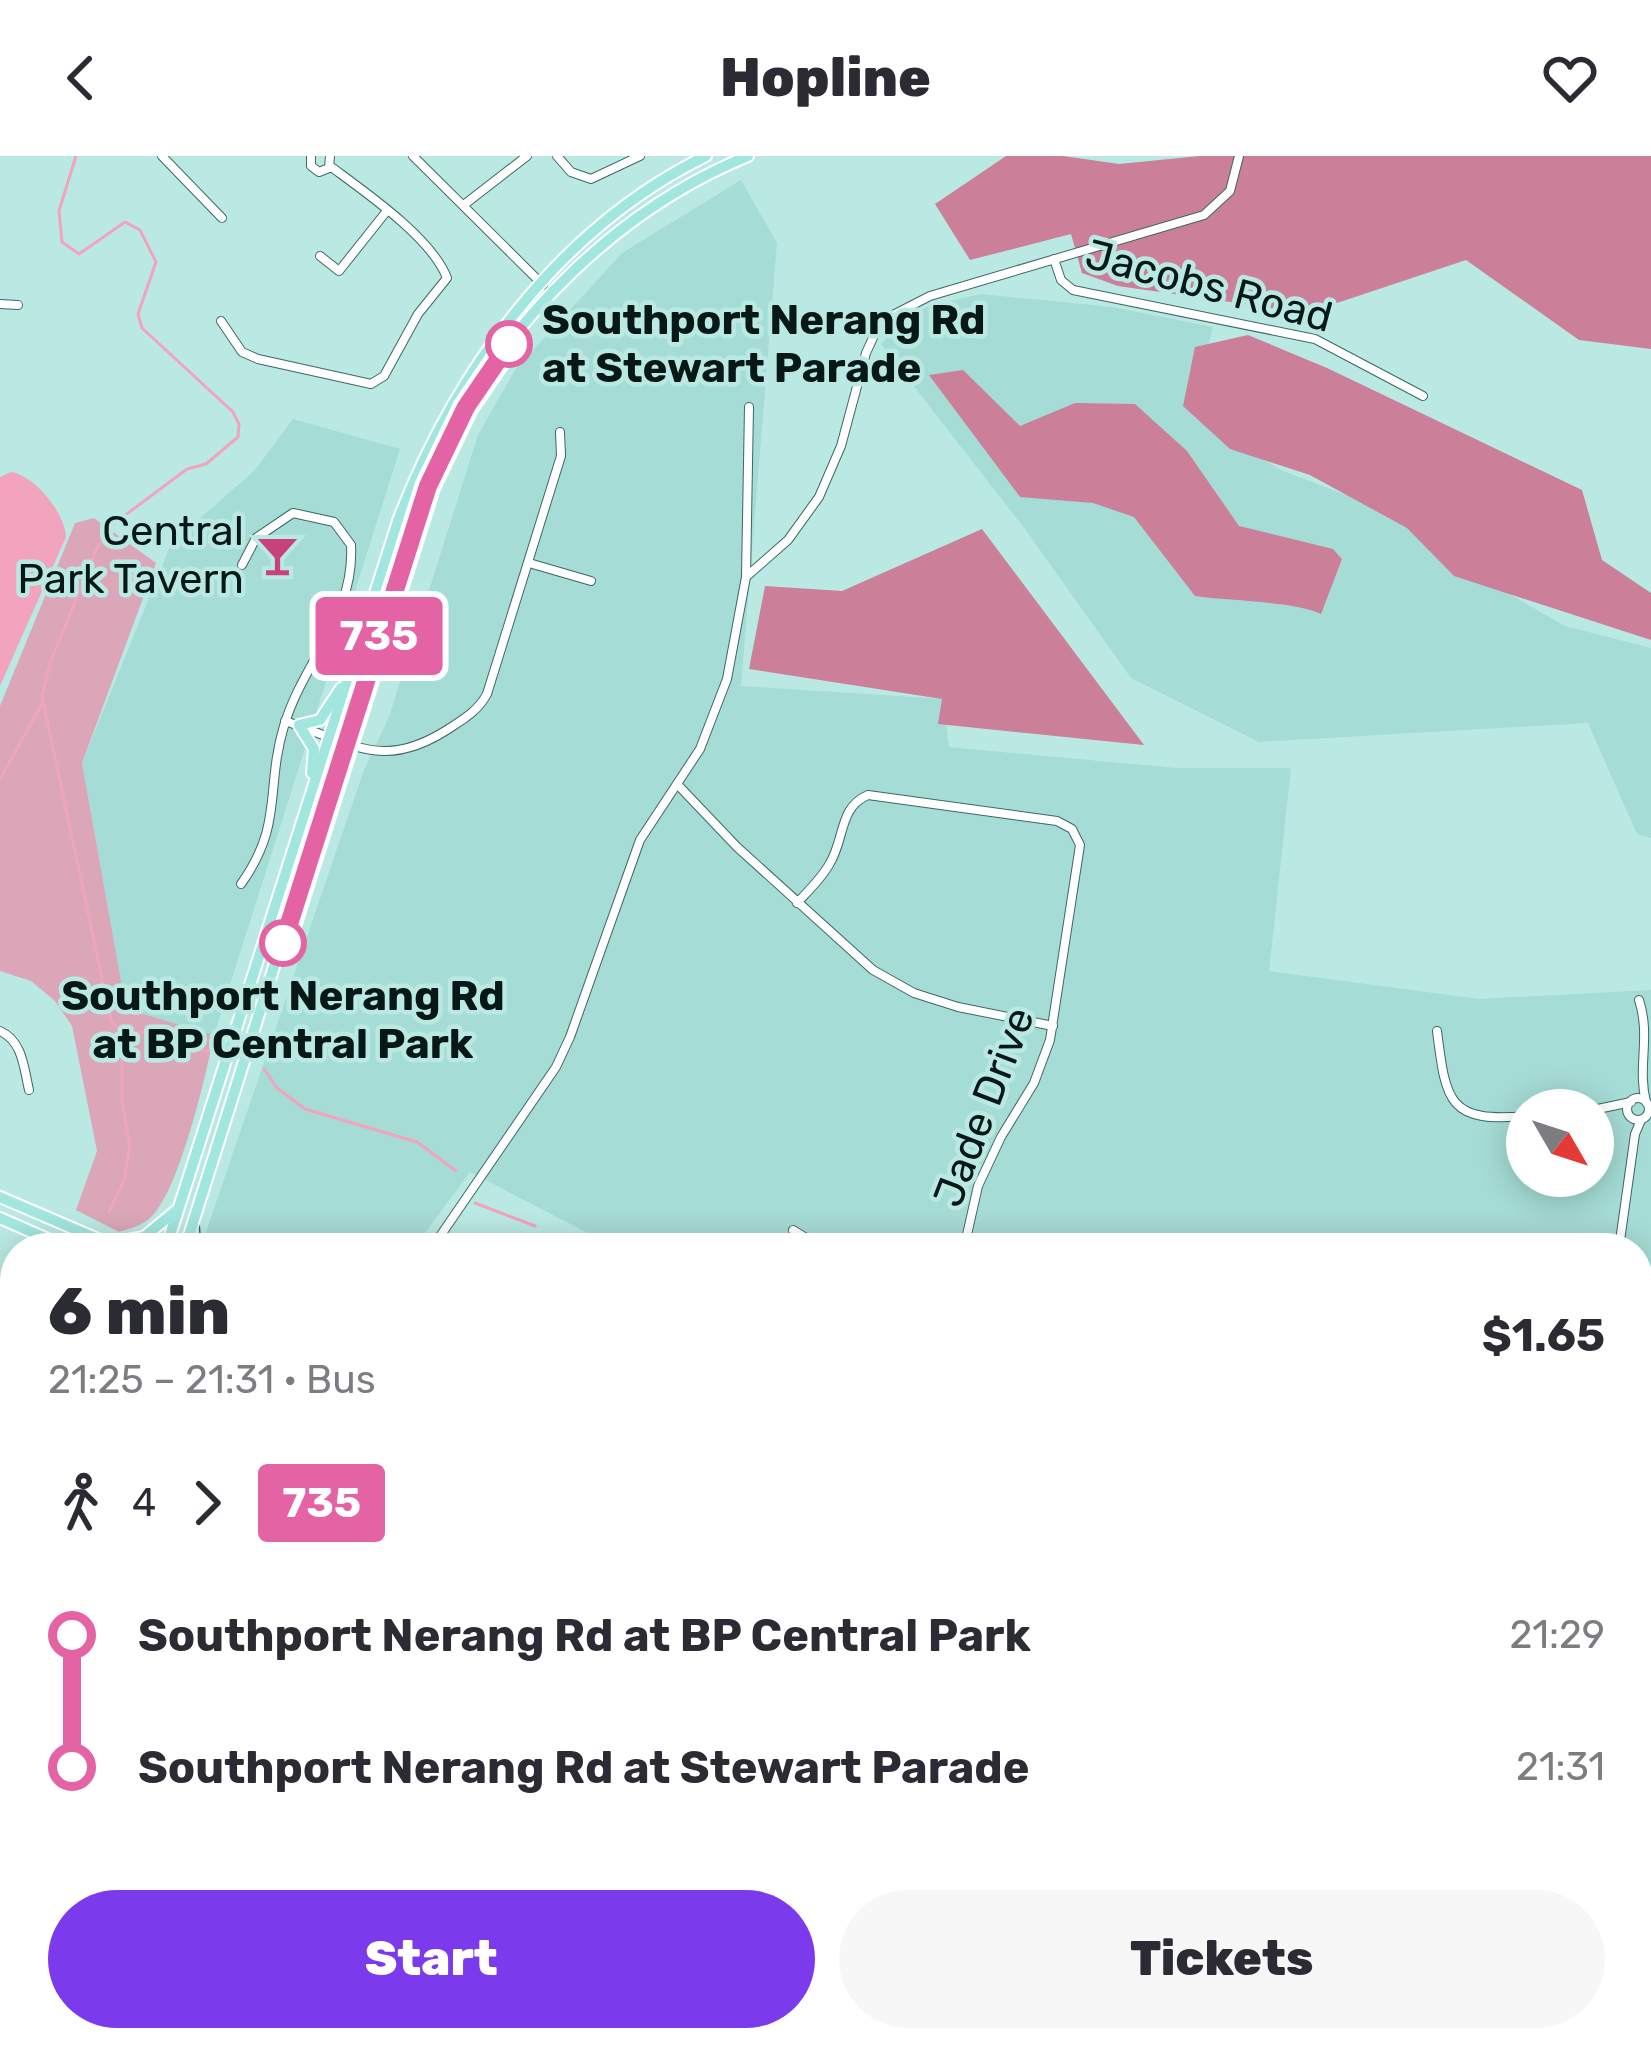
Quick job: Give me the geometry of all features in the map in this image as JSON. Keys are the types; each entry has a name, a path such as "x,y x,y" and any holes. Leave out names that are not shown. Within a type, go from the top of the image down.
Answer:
{"main road":[{"path":"171,1233 399,518 424,458 477,364 541,283 607,221 706,156"},
{"path":"190,1233 436,464 490,368 554,293 644,212 692,182 748,156"},
{"path":"313,788 314,749 298,725 324,717 348,679"},
{"path":"0,1197 86,1233"},
{"path":"149,1233 178,1209"},
{"path":"0,1218 34,1233"},
{"path":"194,1220 195,1233"}],"street":[{"path":"162,156 222,218"},
{"path":"221,321 242,352 258,359 371,384 385,376 418,314 447,278 425,244 330,161 322,172 316,171 311,156"},
{"path":"413,156 554,293"},
{"path":"465,204 526,156"},
{"path":"557,156 571,172 591,179 640,156"},
{"path":"746,577 808,516 832,472 866,353 876,331 891,316 930,296 1204,215 1230,191 1239,156"},
{"path":"320,256 339,271 386,212"},
{"name":"Jacobs Road","path":"1054,260 1060,280 1072,290 1315,339 1423,396"},
{"path":"0,304 18,305"},
{"path":"442,1233 556,1067 628,869 647,829 700,749 718,709 746,577 749,407"},
{"path":"285,721 385,753 400,753 424,746 474,712 487,694 529,562 561,456 560,432"},
{"path":"241,884 258,859 270,826 285,721 297,690 334,627 348,581 351,545 334,522 293,513 254,540 242,565"},
{"path":"529,562 591,581"},
{"path":"677,784 736,847 873,970 914,993 958,1007 1053,1025"},
{"name":"Jade Drive","path":"797,903 833,859 847,810 868,795 1058,821 1072,829 1080,845 1053,1025 1034,1083 978,1186 967,1233"},
{"path":"1639,1000 1647,1024 1642,1085 1649,1104"},
{"path":"0,1031 9,1034 19,1048 29,1090"},
{"path":"1437,1031 1446,1088 1460,1107 1489,1118 1506,1117"},
{"path":"1632,1101 1642,1085"},
{"path":"1632,1101 1640,1117"},
{"path":"1614,1108 1632,1101 1649,1104"},
{"path":"1621,1233 1635,1134 1649,1104"},
{"path":"793,1229 799,1233"}],"shaded area":[{"path":"1006,156 1063,156 1119,164 1200,156 1651,156 1651,349 1579,340 1466,260 1307,313 1118,286 1082,273 1071,234 970,260 935,204"},
{"path":"741,180 777,243 741,686 943,699 949,747 1176,768 1291,768 1269,971 1479,999 1651,990 1651,1233 588,1233 470,1172 425,1233 206,1233 364,770 389,717 478,435 515,370 622,253"},
{"path":"981,294 1113,307 1213,327 1192,406 1228,440 1283,471 1402,516 1457,564 1565,626 1651,648 1651,838 1637,834 1588,723 1259,742 1131,678 1025,529 881,344 903,320 931,305"},
{"path":"1248,335 1582,490 1602,560 1651,593 1651,640 1454,576 1407,528 1310,475 1230,449 1183,406 1195,347"},
{"path":"963,370 1020,426 1075,403 1135,404 1187,451 1239,526 1333,549 1342,559 1321,614 1278,604 1195,596 1134,517 1093,503 1020,497 929,375"},
{"path":"293,419 400,449 214,1035 126,1010 82,763 171,544 255,470"},
{"path":"11,472 29,480 47,497 66,537 0,686 0,477"},
{"path":"94,518 156,563 82,763 126,1009 214,1035 191,1130 163,1201 138,1226 119,1232 76,1210 97,1151 72,1026 55,1001 31,981 0,971 0,706 75,523"},
{"path":"982,529 1144,745 938,724 942,699 749,669 765,586 842,591"}],"waterway":[{"path":"76,156 59,211 62,242 79,254 125,222 140,230 156,262 138,314 142,328 233,412 239,424 238,437 206,464 187,469 112,525 97,548 50,663 42,696 111,1021 122,1033 144,1032 208,1052"},
{"path":"0,779 43,702"},
{"path":"109,1212 124,1180 130,1145 122,1102 122,1033"},
{"path":"264,1069 277,1088 305,1109 417,1142 456,1171"},
{"path":"475,1203 535,1226"}],"bus line":[{"name":"735","path":"283,943 436,464 466,407 509,344"}],"place":[{"name":"Southport Nerang Rd at Stewart Parade","path":"509,344"},
{"name":"Central Park Tavern","path":"278,555"},
{"name":"Southport Nerang Rd at BP Central Park","path":"283,943"}]}
